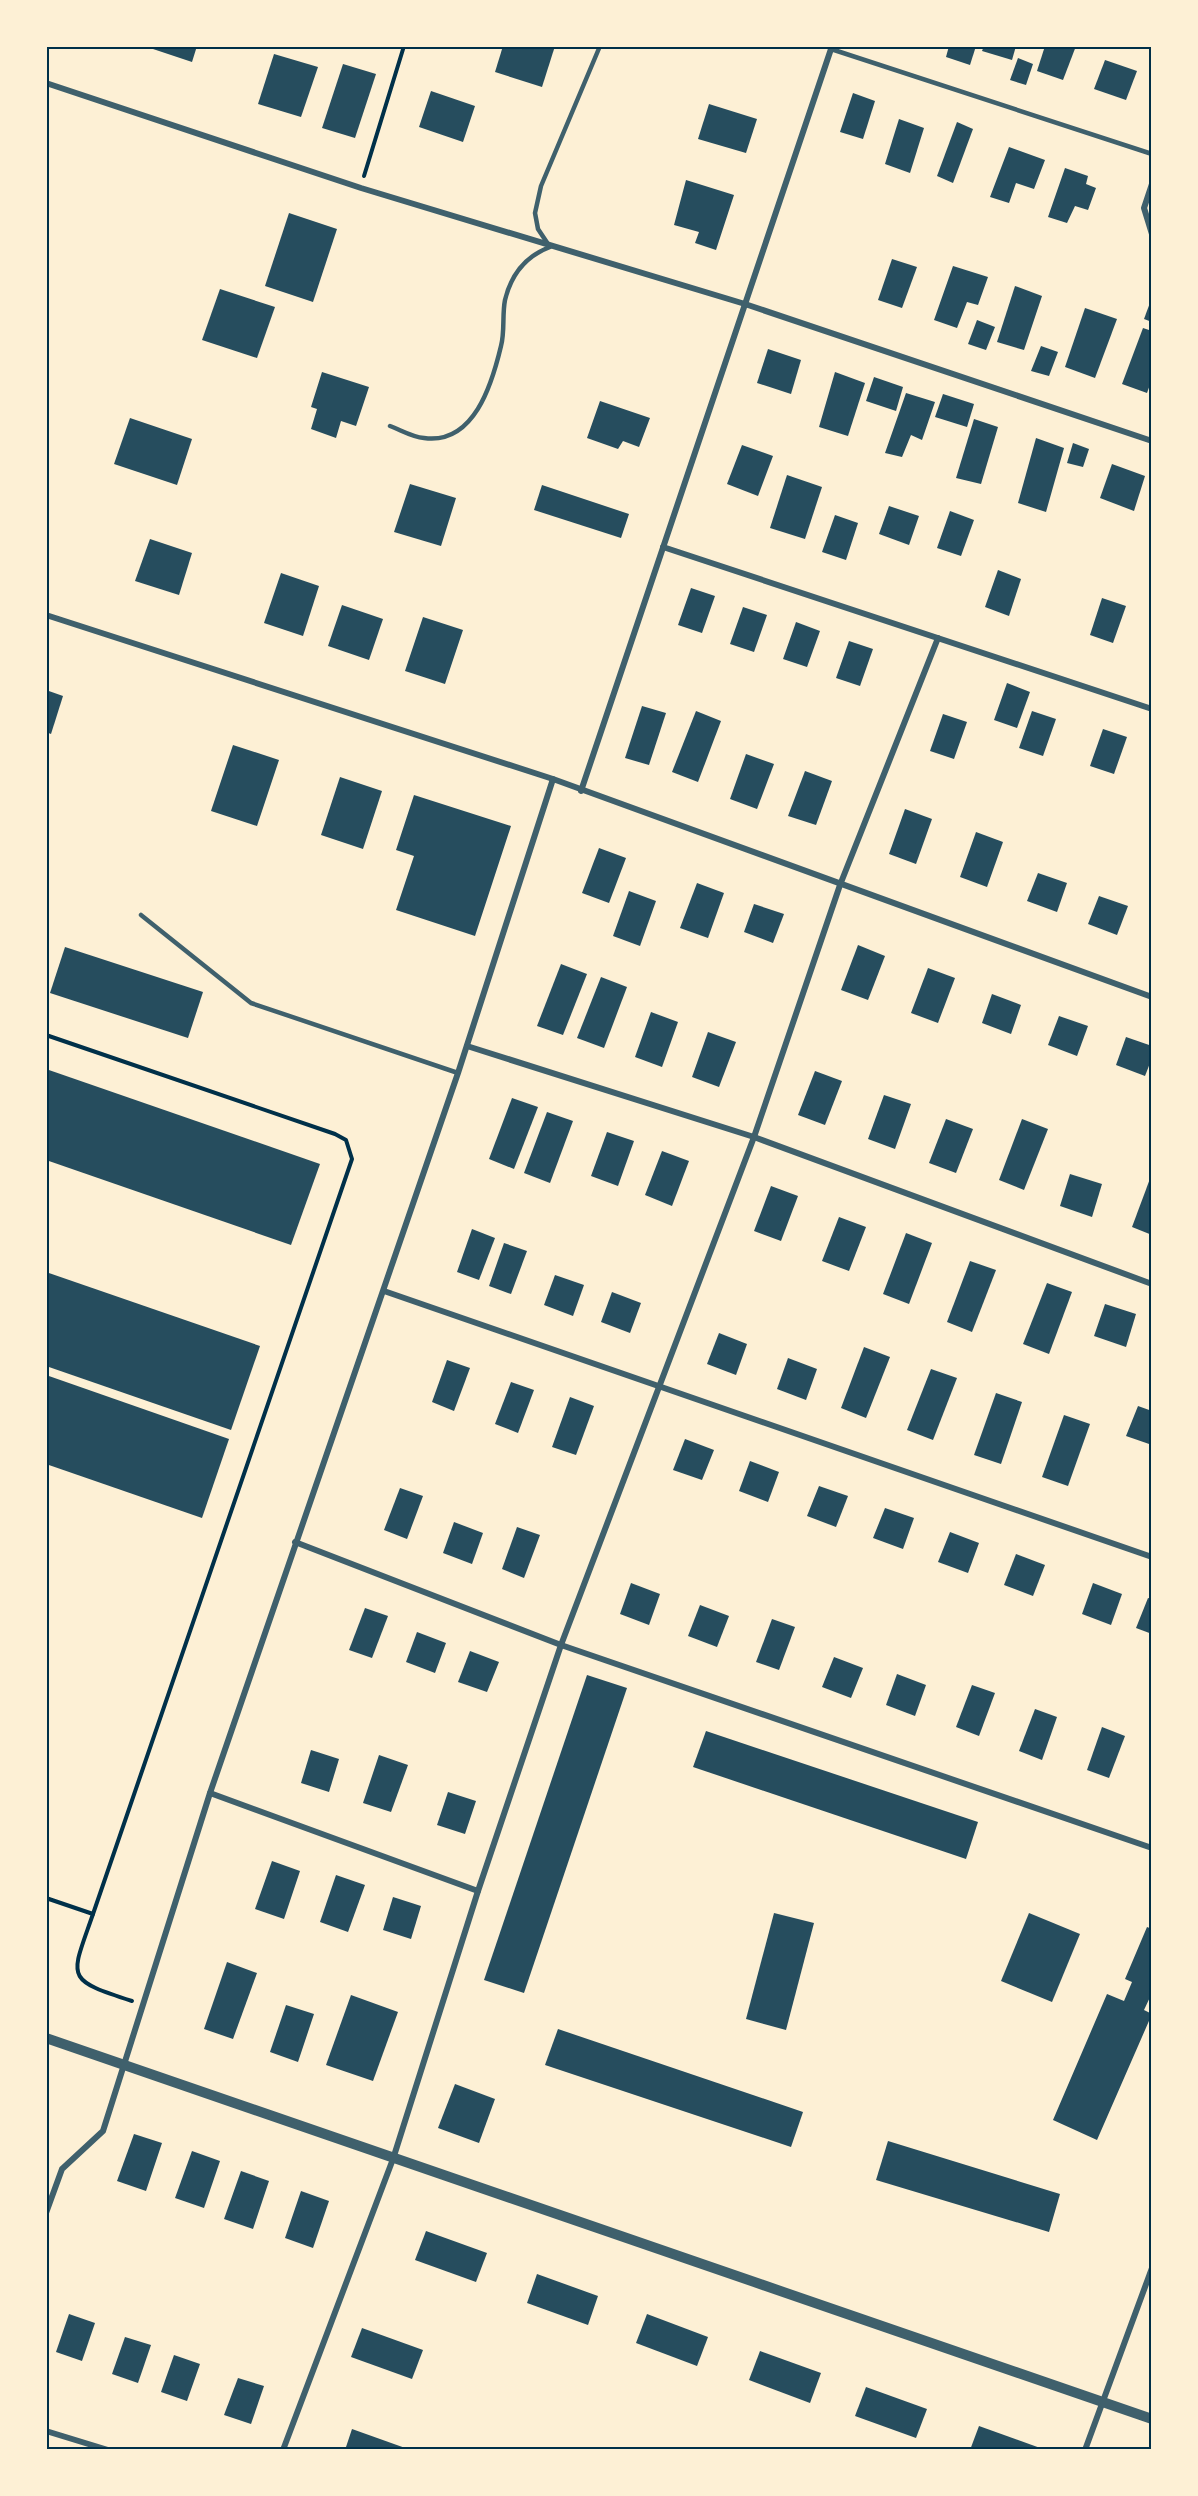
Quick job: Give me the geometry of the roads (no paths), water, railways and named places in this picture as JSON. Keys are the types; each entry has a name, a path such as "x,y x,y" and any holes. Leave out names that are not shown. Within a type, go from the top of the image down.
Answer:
{"street":[{"path":"581,791 831,48"},
{"path":"46,83 361,188 550,247 745,304 1152,441"},
{"path":"1152,184 1144,208 1152,234"},
{"path":"663,547 1152,709"},
{"path":"46,615 554,779 581,791 1152,997"},
{"path":"283,2450 393,2159 478,1891 561,1645 754,1137 840,885 938,638"},
{"path":"46,2213 62,2169 103,2131 210,1793 384,1292 554,779"},
{"path":"467,1046 754,1137 1152,1284"},
{"path":"384,1292 1152,1557"},
{"path":"296,1542 561,1645 1152,1848"},
{"path":"210,1793 478,1891"},
{"path":"46,2038 1152,2420"},
{"path":"1086,2450 1152,2268"},
{"path":"46,2431 108,2450"}],"lane":[{"path":"390,426 417,437 436,438 458,429 475,416 484,400 502,344 505,301 515,276 528,258 550,247 538,229 536,213 541,186 600,46"},
{"path":"831,48 1152,154"},
{"path":"141,915 251,1002 458,1073"}]}
